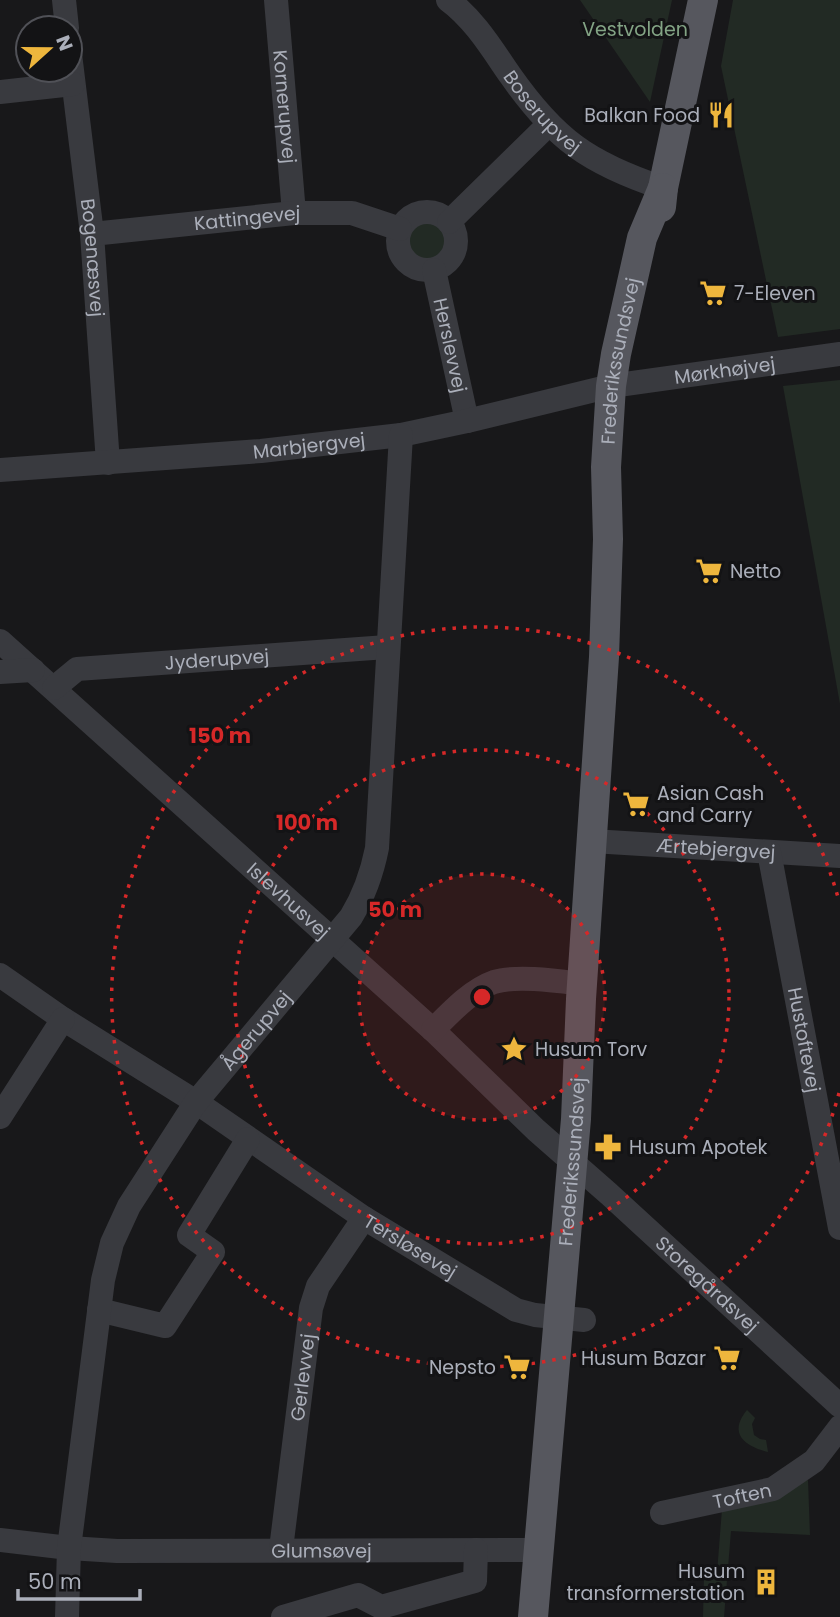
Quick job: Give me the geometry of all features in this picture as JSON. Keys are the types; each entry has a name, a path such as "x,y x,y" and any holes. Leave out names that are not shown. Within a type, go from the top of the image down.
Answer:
{"main road":[{"name":"Frederikssundsvej","path":"533,1617 539,1550 572,1319 573,1164 608,539 606,467 621,384 615,354 642,239 663,188 703,0"}],"street":[{"name":"Kornerupvej","path":"276,0 294,213"},
{"name":"Boserupvej","path":"449,0 481,35 548,125 576,148 611,169 663,188"},
{"path":"0,92 73,84"},
{"name":"Bogenæsvej","path":"73,84 92,234 108,463"},
{"path":"449,222 548,125"},
{"name":"Kattingevej","path":"92,234 294,213 352,213 400,229"},
{"path":"418,213 435,213 449,222 454,230 455,250 444,266 435,270 416,269 402,257 397,238 404,222 418,213"},
{"name":"Herslevvej","path":"435,270 467,421"},
{"name":"Mørkhøjvej","path":"621,384 840,354"},
{"name":"Marbjergvej","path":"0,470 261,451 401,435 621,384"},
{"name":"Ågerupvej","path":"67,1617 69,1548 103,1280 112,1243 129,1206 196,1102 351,917 365,894 372,872 377,848 401,435"},
{"name":"Islevhusvej","path":"0,641 433,1030 573,1164"},
{"name":"Jyderupvej","path":"54,688 77,669 387,647"},
{"path":"0,672 33,670"},
{"name":"Ærtebjergvej","path":"592,841 840,856"},
{"name":"Hustoftevej","path":"769,852 840,1228"},
{"path":"433,1030 481,989 492,983 503,980 582,984"},
{"name":"Tersløsevej","path":"3,984 196,1102 365,1218 516,1310 572,1319"},
{"path":"0,1117 63,1019"},
{"path":"99,1310 165,1326 213,1252 189,1235 248,1139"},
{"name":"Storegårdsvej","path":"573,1164 840,1406"},
{"name":"Gerlevvej","path":"281,1549 311,1308 318,1286 365,1218"},
{"name":"Toften","path":"662,1513 773,1489 814,1461 840,1427"},
{"name":"Glumsøvej","path":"0,1540 117,1551 539,1550"},
{"path":"283,1617 358,1595 381,1607 475,1581 476,1550"}],"green space":[{"name":"Vestvolden","path":"580,0 672,0 650,102"},
{"path":"733,0 840,0 840,329 778,337 721,66"},
{"path":"428,220 444,226 450,242 444,258 428,264 412,258 406,242 412,226"},
{"path":"840,380 840,704 783,386"},
{"path":"747,1410 755,1418 752,1424 754,1435 766,1440 768,1452 752,1446 741,1437 739,1425"},
{"path":"808,1480 810,1535 731,1531 724,1617 703,1617 704,1575 717,1573 722,1509"}],"place":[{"name":"Balkan Food","path":"721,115"},
{"name":"7-Eleven","path":"713,293"},
{"name":"Netto","path":"709,571"},
{"name":"Asian Cash and Carry","path":"636,804"},
{"name":"Husum Torv","path":"514,1049"},
{"name":"Husum Apotek","path":"608,1147"},
{"name":"Husum Bazar","path":"727,1358"},
{"name":"Nepsto","path":"517,1367"},
{"name":"Husum transformerstation","path":"766,1582"}]}
